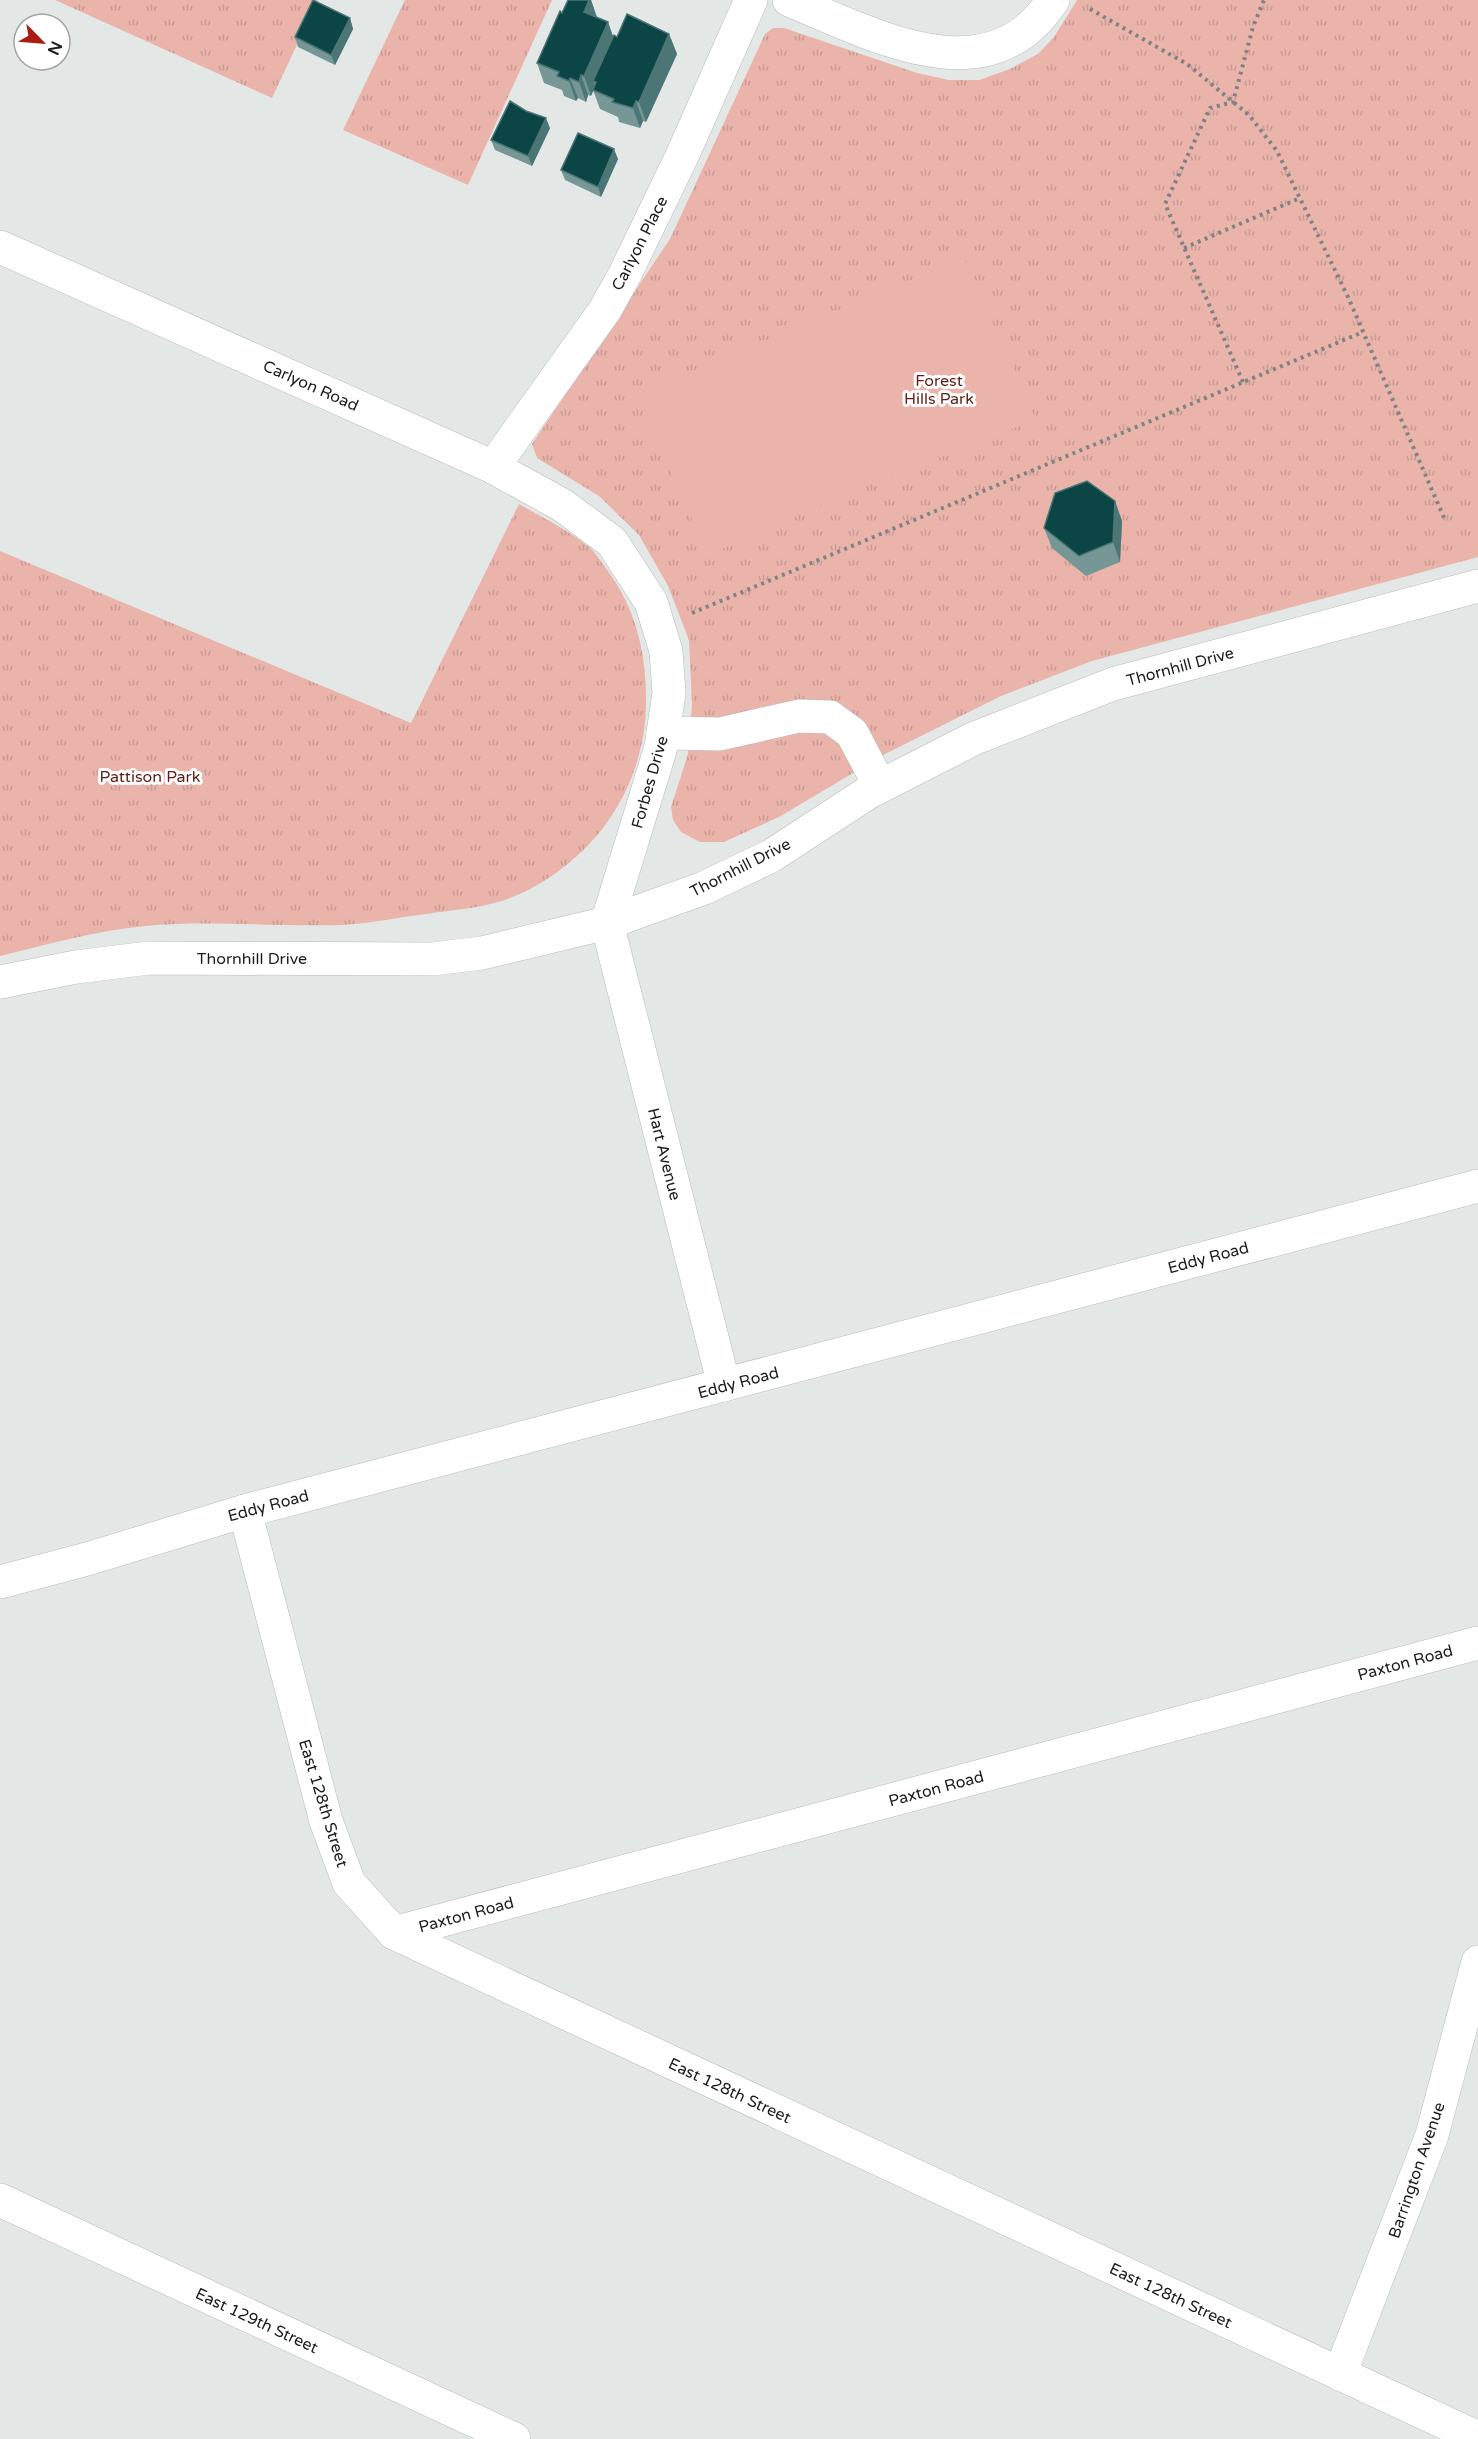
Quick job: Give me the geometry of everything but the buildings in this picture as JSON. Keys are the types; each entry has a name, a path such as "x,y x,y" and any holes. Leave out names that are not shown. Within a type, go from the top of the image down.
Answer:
{"street":[{"name":"Carlyon Place","path":"493,467 604,310 625,274 682,156 751,0"},
{"path":"789,0 909,47 956,54 985,51 1006,43 1028,27 1053,0"},
{"name":"Carlyon Road","path":"0,247 493,467 562,505 612,542"},
{"name":"Forbes Drive","path":"607,923 661,747 669,693 666,651 651,602 612,542"},
{"name":"Thornhill Drive","path":"0,982 76,967 149,958 433,959 482,953 607,923 704,888 771,856 880,786 975,738 1113,684 1478,586"},
{"path":"663,733 720,734 799,716 831,717 852,733 880,786"},
{"name":"Hart Avenue","path":"607,923 724,1385"},
{"name":"Eddy Road","path":"0,1582 87,1559 245,1511 1478,1186"},
{"name":"East 128th Street","path":"245,1511 326,1821 349,1883 394,1933 1478,2438"},
{"name":"Paxton Road","path":"394,1933 1478,1643"},
{"name":"Barrington Avenue","path":"1340,2374 1432,2135 1478,1962"},
{"name":"East 129th Street","path":"0,2200 514,2439"}],"path":[{"path":"1233,102 1253,27 1264,0"},
{"path":"1090,9 1187,64 1249,115 1277,151 1363,332 1445,520"},
{"path":"1233,102 1210,108 1165,204 1243,382"},
{"path":"1184,248 1300,198"},
{"path":"687,615 1363,332"}],"green space":[{"path":"55,0 318,0 272,98"},
{"path":"405,0 552,0 468,185 343,130"},
{"name":"Forest Hills Park","path":"1077,0 1478,0 1478,557 1092,661 1001,696 885,754 779,817 724,842 700,842 681,832 673,820 671,807 688,754 692,704 689,640 668,586 639,535 599,496 537,458 532,444 670,239 765,34 773,28 784,28 917,73 949,80 979,80 1010,69 1038,54 1054,37"},
{"path":"964,258 1036,420 859,488 708,555 635,395"},
{"name":"Pattison Park","path":"519,504 572,535 595,554 615,582 631,612 644,661 646,713 641,746 632,777 608,821 573,859 545,881 514,897 471,908 341,925 169,924 145,926 90,935 0,956 0,551 411,723"}]}
